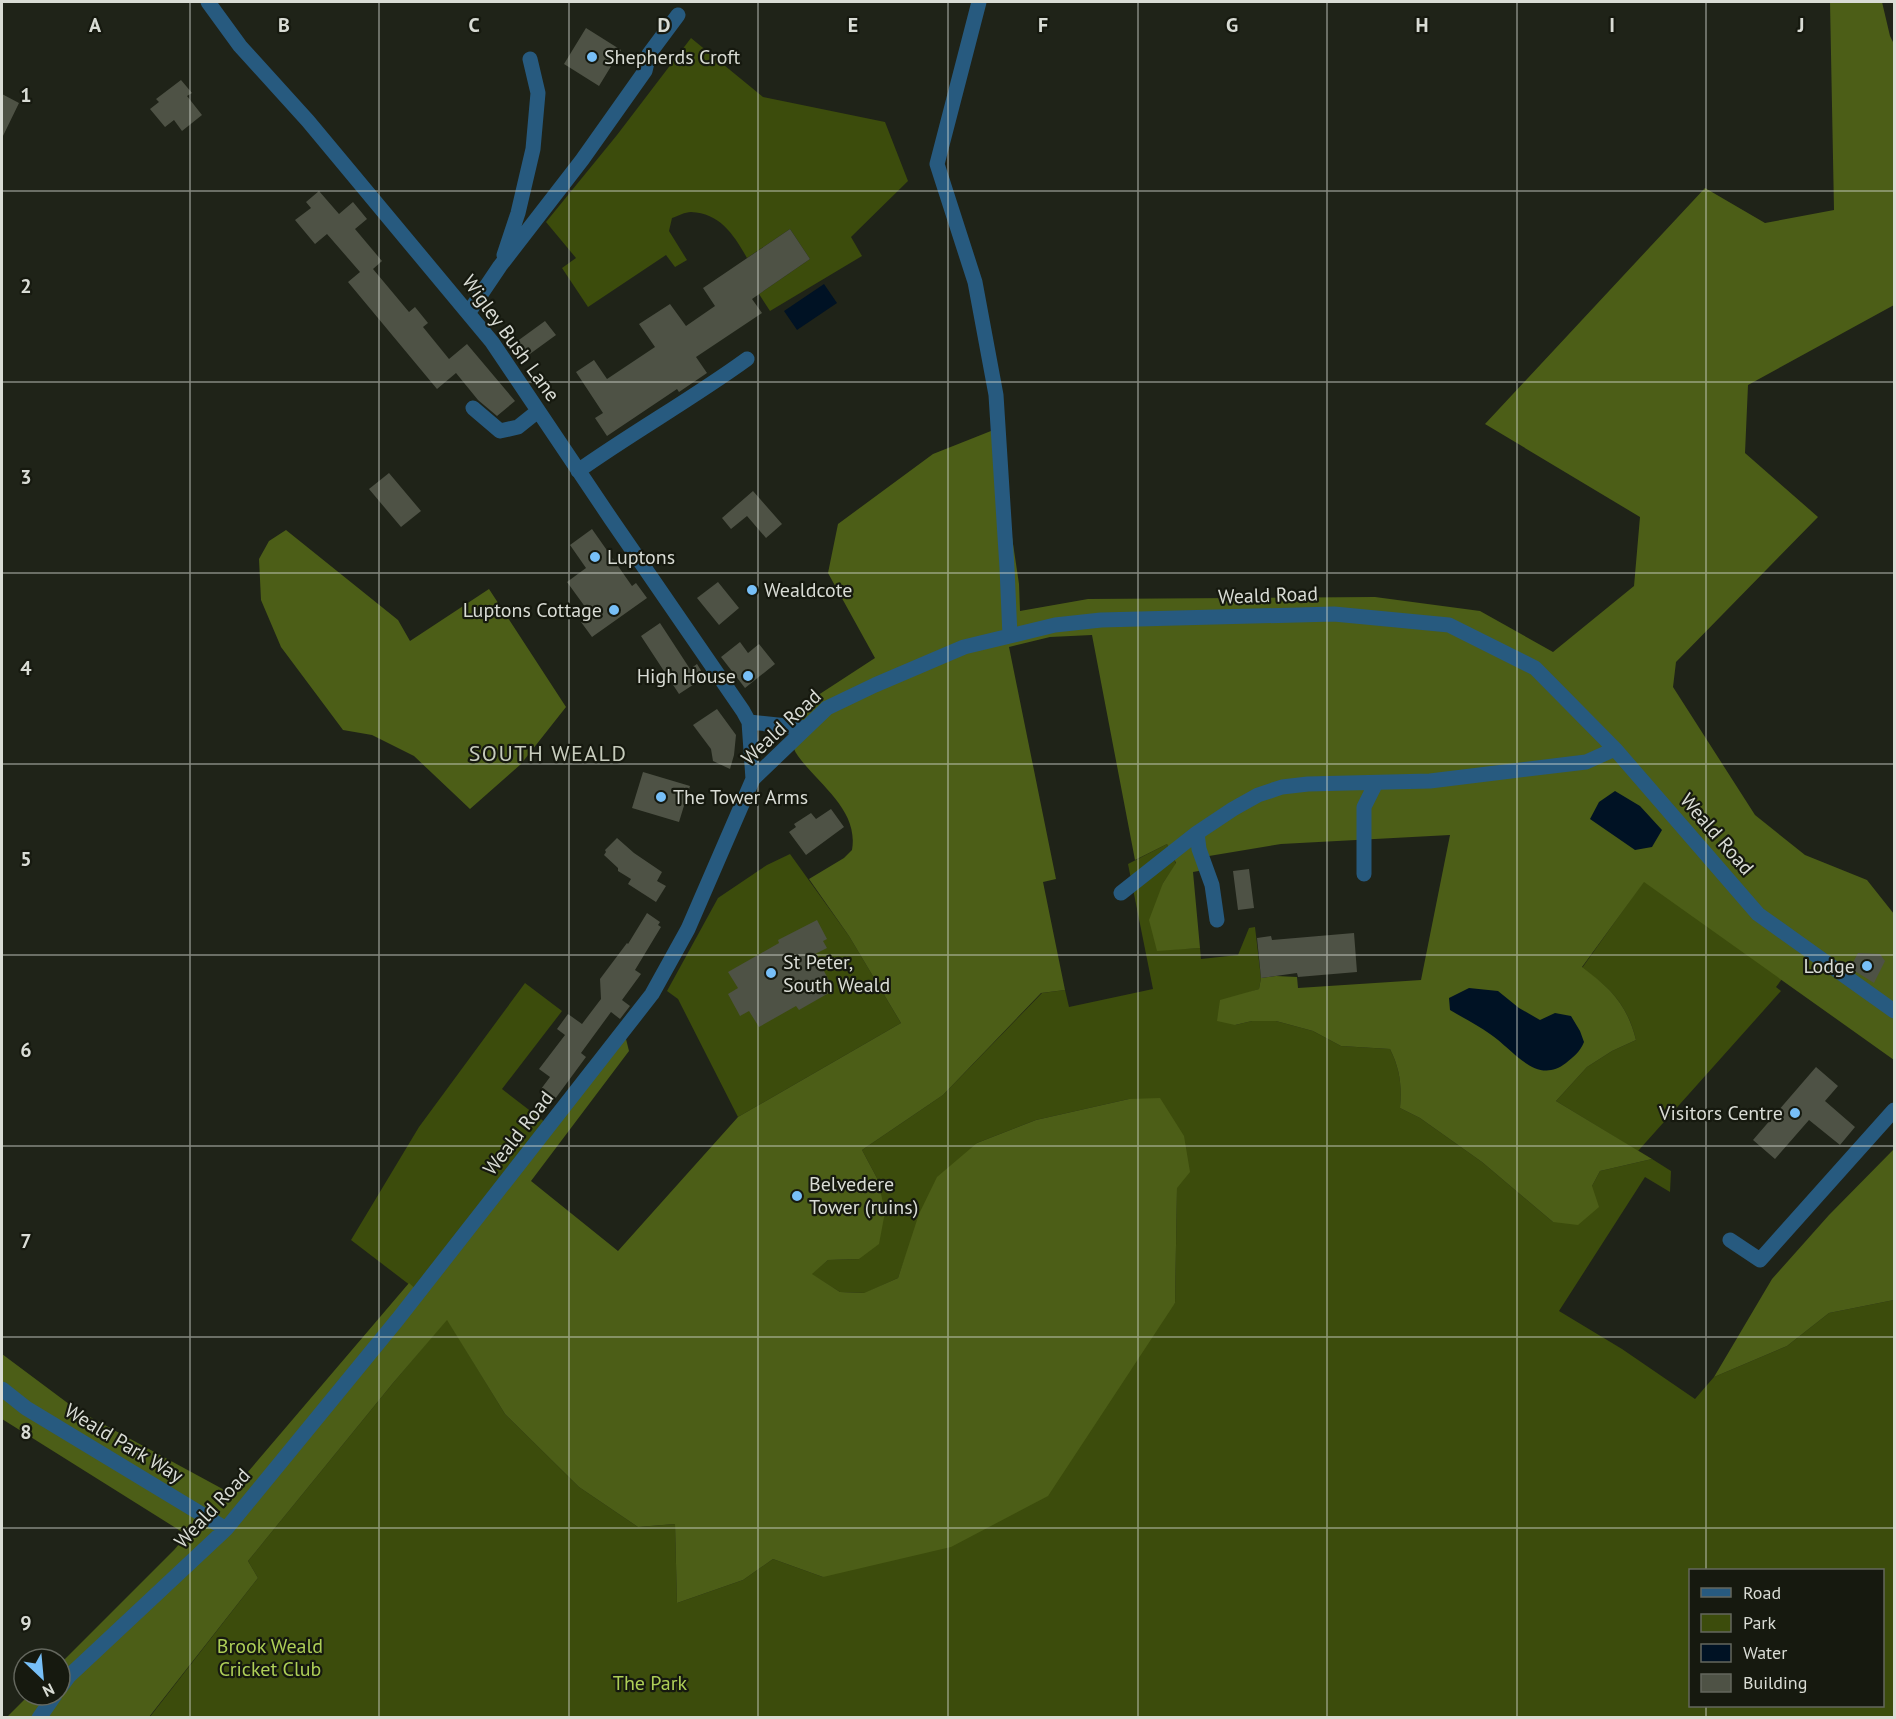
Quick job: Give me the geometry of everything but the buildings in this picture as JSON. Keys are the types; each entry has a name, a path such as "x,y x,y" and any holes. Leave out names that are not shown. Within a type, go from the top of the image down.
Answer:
{"street":[{"name":"Wigley Bush Lane","path":"208,2 240,46 308,121 492,342 743,711 749,722 753,778"},
{"path":"979,2 937,164 975,282 996,395 1010,636"},
{"path":"469,312 500,266 582,160 645,71 649,54 678,15"},
{"path":"500,266 518,213 533,149 538,93 530,59"},
{"path":"578,471 615,445 710,386 747,359"},
{"path":"473,408 500,431 518,427 538,411"},
{"name":"Weald Road","path":"72,1673 226,1530 398,1319 652,994 688,929 753,778 827,708 874,685 964,647 1055,624 1101,620 1334,614 1449,625 1535,668 1615,749 1758,914 1894,1011"},
{"path":"749,722 806,728"},
{"path":"1121,892 1197,833 1258,795 1282,788 1308,784 1430,781 1586,762 1615,749"},
{"path":"1364,874 1364,807 1376,783"},
{"path":"1197,833 1199,849 1212,885 1217,920"},
{"path":"1730,1240 1760,1260 1894,1110"},
{"name":"Weald Park Way","path":"2,1389 26,1408 226,1530"}],"green space":[{"path":"1830,2 1882,2 1894,44 1894,305 1748,385 1745,453 1818,517 1676,662 1673,687 1755,815 1805,855 1867,880 1894,914 1894,1060 1644,882 1582,967 1609,990 1623,1007 1636,1040 1612,1051 1587,1067 1556,1101 1652,1159 1600,1171 1592,1186 1599,1207 1578,1225 1553,1222 1482,1162 1420,1118 1400,1108 1400,1078 1390,1049 1341,1046 1313,1031 1276,1021 1252,1021 1235,1025 1217,1021 1220,1000 1259,989 1261,978 1297,977 1298,988 1421,980 1450,835 1281,844 1209,856 1204,870 1193,872 1200,948 1157,951 1149,920 1163,883 1176,863 1167,844 1135,860 1092,635 1050,637 1009,647 1056,879 1043,882 1065,990 1041,993 943,1095 862,1150 878,1180 885,1212 879,1244 859,1259 828,1260 812,1274 840,1292 864,1293 898,1278 919,1214 937,1177 977,1143 1036,1120 1129,1099 1160,1098 1184,1136 1190,1172 1177,1188 1175,1303 1048,1496 951,1547 823,1577 773,1559 743,1580 677,1603 675,1524 638,1527 579,1487 505,1414 447,1320 248,1561 258,1578 149,1717 7,1717 17,1707 72,1707 72,1652 187,1535 2,1419 2,1354 77,1410 230,1493 409,1283 419,1292 624,1031 629,1051 531,1181 618,1251 738,1117 901,1023 849,936 809,879 844,858 852,850 853,836 844,810 796,752 786,716 875,658 828,573 838,524 933,454 996,429 1019,584 1020,611 1088,599 1375,597 1480,611 1553,652 1634,586 1640,517 1485,424 1705,188 1765,223 1834,210"},
{"path":"691,38 763,97 885,122 908,181 851,237 862,256 770,311 759,294 810,259 790,229 747,258 737,241 718,221 701,213 691,212 672,218 669,231 687,260 675,267 666,255 588,307 562,268 576,258 546,222 617,135"},
{"path":"286,530 398,620 410,641 489,589 566,707 521,764 470,809 414,756 372,735 343,730 281,647 261,600 259,559 269,541"},
{"path":"1167,844 1176,864 1163,883 1157,950 1200,948 1201,959 1238,955 1249,928 1255,927 1261,978 1259,989 1241,995 1235,1025 1252,1021 1276,1021 1313,1031 1341,1046 1390,1049 1399,1078 1400,1108 1420,1118 1482,1162 1553,1222 1592,1186 1600,1171 1652,1159 1671,1171 1670,1192 1645,1177 1559,1311 1622,1349 1695,1399 1714,1377 1787,1346 1829,1313 1894,1300 1894,1717 149,1718 258,1578 248,1561 447,1319 505,1414 579,1487 638,1527 675,1524 677,1603 743,1580 773,1559 823,1577 1175,1303 1177,1188 1129,1099 1036,1120 977,1143 909,1247 898,1278 865,1293 840,1292 811,1274 828,1260 859,1259 878,1180 862,1150 943,1095 1042,993 1065,990 1069,1007 1153,989 1128,864"},
{"path":"790,854 849,936 901,1023 738,1117 678,999 667,991 718,898 767,865"},
{"path":"1644,881 1782,979 1776,987 1781,991 1638,1151 1556,1101 1587,1067 1612,1051 1636,1040 1623,1007 1601,983 1582,968"},
{"path":"525,983 562,1011 502,1089 550,1126 419,1292 351,1240 419,1127"},
{"path":"1894,1149 1894,1300 1829,1313 1787,1346 1714,1377 1772,1279 1829,1215"}],"water":[{"path":"824,284 837,303 797,330 784,311"},
{"path":"1615,791 1640,806 1662,830 1652,847 1635,850 1590,819 1599,802"},
{"path":"1469,988 1498,991 1519,1008 1540,1020 1555,1013 1571,1016 1584,1042 1572,1058 1555,1069 1535,1068 1485,1031 1450,1010 1449,998"}],"place":[{"name":"Shepherds Croft","path":"592,57"},
{"name":"Luptons","path":"595,557"},
{"name":"Wealdcote","path":"752,590"},
{"name":"Luptons Cottage","path":"614,610"},
{"name":"High House","path":"748,676"},
{"name":"The Tower Arms","path":"661,797"},
{"name":"Lodge","path":"1867,966"},
{"name":"St Peter, South Weald","path":"771,973"},
{"name":"Visitors Centre","path":"1795,1113"},
{"name":"Belvedere Tower (ruins)","path":"797,1196"}],"district":[{"name":"SOUTH WEALD","path":"548,753"}],"park label":[{"name":"Brook Weald Cricket Club","path":"270,1658"},
{"name":"The Park","path":"650,1683"}]}
